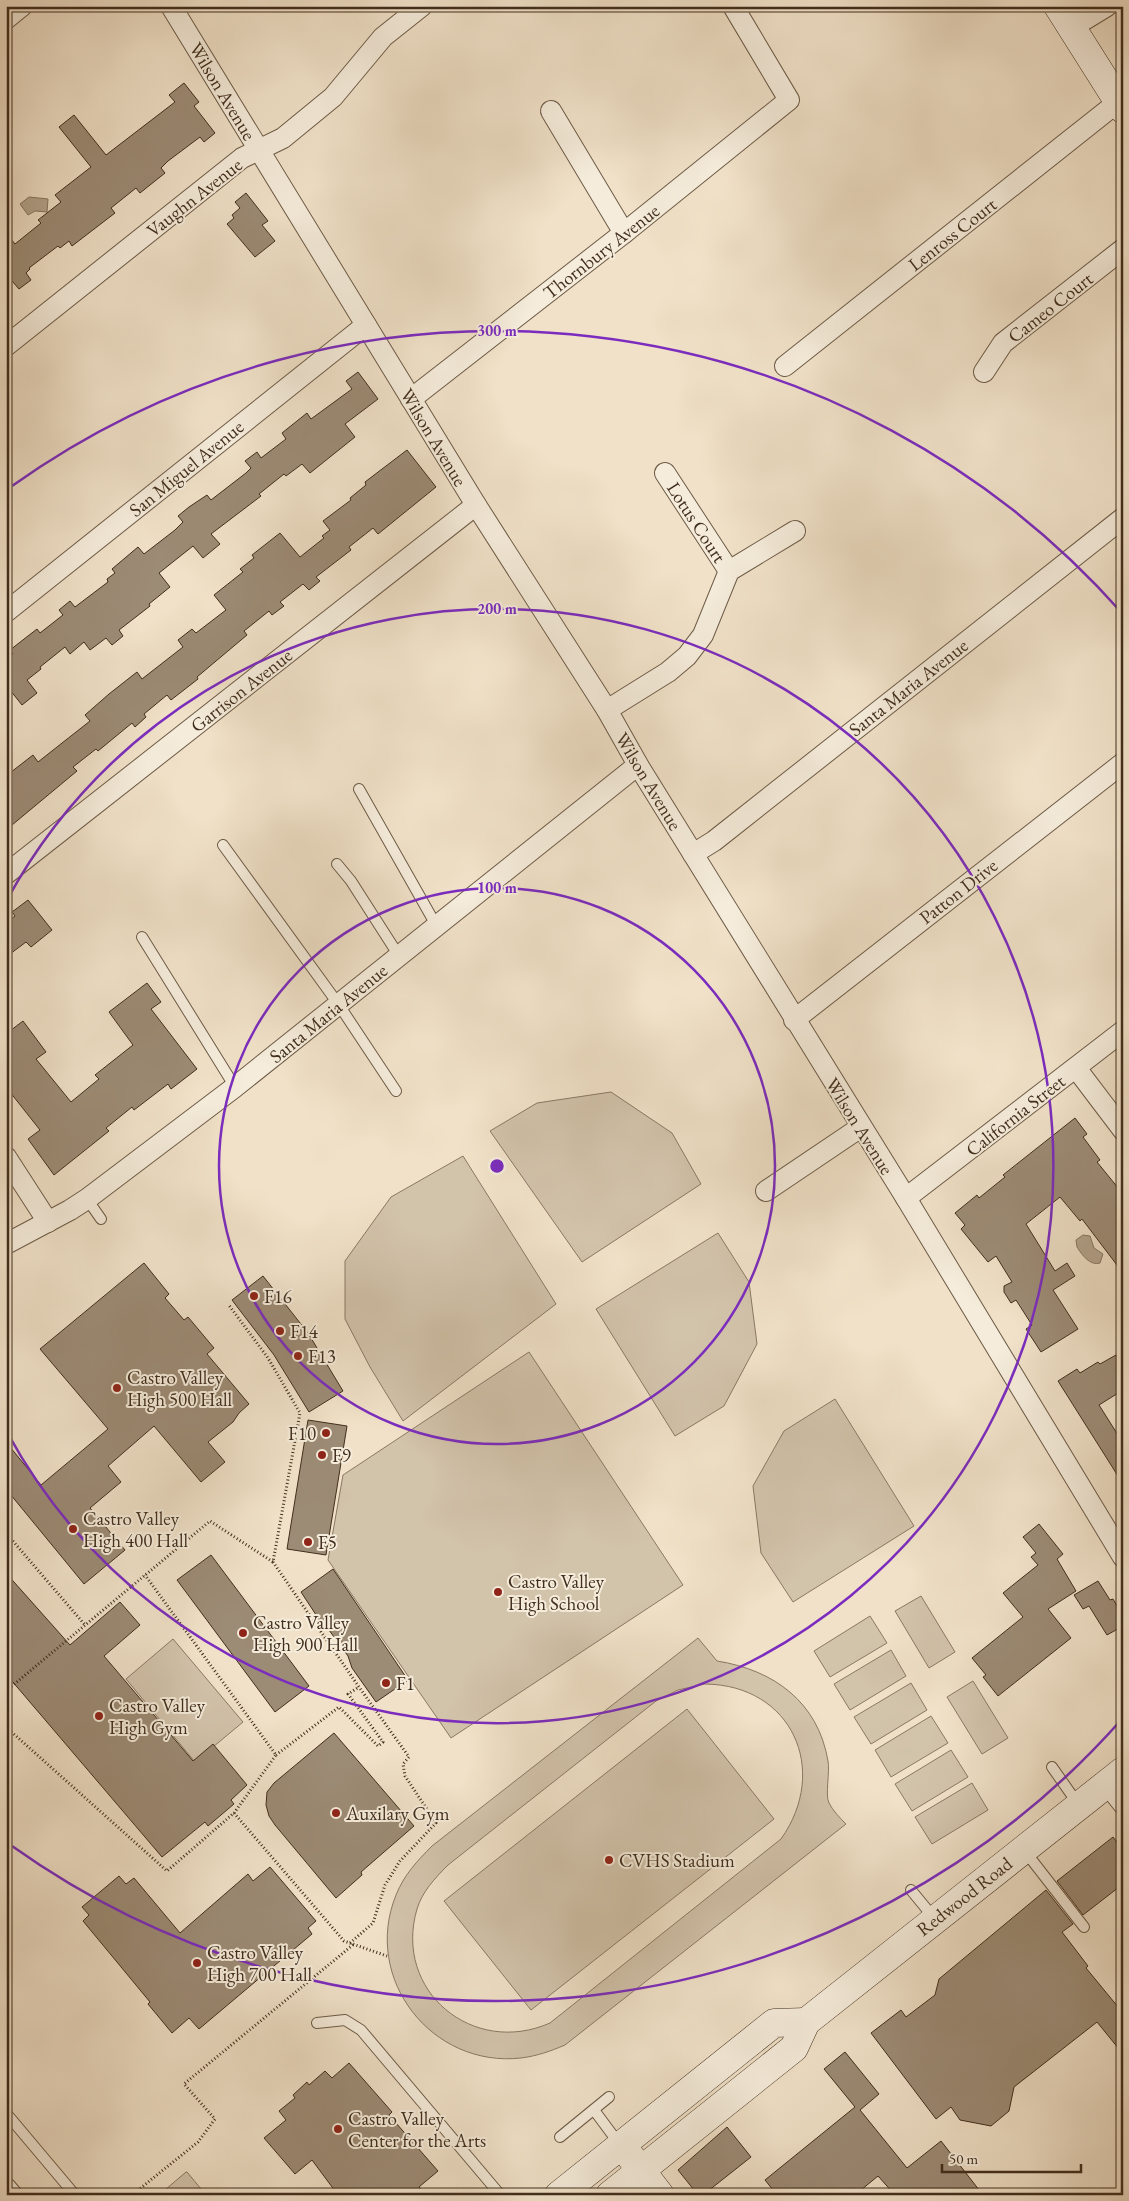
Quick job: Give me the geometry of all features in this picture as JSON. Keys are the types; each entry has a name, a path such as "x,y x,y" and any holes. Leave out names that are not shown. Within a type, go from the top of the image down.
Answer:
{"main road":[{"path":"1065,17 1120,106"},
{"name":"Redwood Road","path":"610,2195 794,2048 806,2022 1078,1804 1117,1786"},
{"path":"559,2195 774,2023 806,2022"},
{"path":"621,2145 660,2195"}],"street":[{"path":"6,19 22,6"},
{"name":"Vaughn Avenue","path":"6,346 242,158 283,138 334,97 383,37 422,6"},
{"name":"Thornbury Avenue","path":"411,398 624,234 789,100 733,6"},
{"path":"1065,17 1107,6"},
{"name":"Wilson Avenue","path":"173,7 258,150 476,505 607,710 638,765 794,1020 906,1198 1123,1557"},
{"name":"Lenross Court","path":"785,366 1120,106"},
{"path":"551,111 624,234"},
{"name":"Cameo Court","path":"984,372 1003,344 1123,250"},
{"name":"San Miguel Avenue","path":"6,612 366,325"},
{"name":"Lotus Court","path":"666,473 728,571"},
{"name":"Garrison Avenue","path":"6,874 476,505"},
{"name":"Santa Maria Avenue","path":"693,854 722,834 1123,518"},
{"path":"607,710 668,672 687,656 703,635 728,571 795,531"},
{"name":"Patton Drive","path":"794,1020 1123,763"},
{"name":"Santa Maria Avenue","path":"6,1244 86,1199 236,1087 638,765"},
{"name":"California Street","path":"906,1198 1123,1031"},
{"path":"1076,1068 1123,1130"},
{"path":"766,1191 861,1127"},
{"path":"6,1157 48,1222"},
{"path":"6,2188 12,2195"}],"lane":[{"path":"359,789 436,925"},
{"path":"223,845 339,1005 396,1091"},
{"path":"337,864 351,881 399,956"},
{"path":"142,936 236,1087"},
{"path":"86,1199 101,1219"},
{"path":"1052,1767 1078,1804"},
{"path":"1023,1849 1084,1926"},
{"path":"911,1890 934,1919"},
{"path":"317,2023 344,2020 361,2030 497,2191"},
{"path":"560,2137 609,2097"},
{"path":"594,2110 621,2145"},
{"path":"6,2113 74,2195"}],"path":[{"path":"228,1304 268,1358 300,1413 273,1562"},
{"path":"6,1691 210,1521 273,1562 409,1757 403,1764 405,1776 436,1823 400,1861 385,1885 372,1923 352,1944 254,2029 184,2084 215,2119 198,2142 132,2195"},
{"path":"6,1533 85,1625"},
{"path":"145,1575 276,1755"},
{"path":"6,1727 167,1871 234,1813 276,1755 339,1706 378,1746 383,1742 348,1694 359,1687"},
{"path":"234,1813 344,1941 388,1956"}],"shaded area":[{"path":"29,197 48,199 47,212 35,211 28,215 20,204"},
{"path":"611,1092 672,1133 701,1184 582,1262 490,1131 537,1103"},
{"path":"463,1156 556,1304 403,1421 370,1367 345,1319 345,1261 391,1197"},
{"path":"718,1233 749,1282 757,1344 724,1406 675,1436 596,1309"},
{"path":"1083,1235 1090,1236 1094,1248 1103,1254 1100,1263 1096,1264 1090,1261 1077,1247 1076,1240"},
{"path":"529,1352 683,1585 451,1738 328,1560 343,1475"},
{"path":"835,1399 914,1526 793,1602 761,1553 753,1486 784,1431"},
{"path":"921,1596 955,1652 929,1668 895,1611"},
{"path":"870,1616 887,1643 830,1677 814,1651"},
{"path":"698,1638 717,1661 738,1665 775,1681 804,1706 823,1740 828,1761 827,1795 829,1803 846,1824 565,2045 544,2053 521,2058 489,2057 459,2049 433,2033 412,2012 397,1986 389,1957 388,1927 396,1895 407,1875 432,1846","holes":["705,1684 735,1688 760,1699 780,1715 794,1736 801,1760 802,1786 795,1813 781,1839 550,2023 521,2031 493,2031 468,2023 446,2010 428,1990 417,1966 413,1939 419,1903 438,1875 448,1865 656,1701 678,1690"]},
{"path":"173,1639 243,1722 195,1762 126,1679"},
{"path":"891,1650 906,1676 850,1710 834,1684"},
{"path":"973,1681 1008,1738 982,1754 947,1697"},
{"path":"911,1683 927,1710 871,1744 854,1717"},
{"name":"CVHS Stadium","path":"687,1709 774,1819 531,2010 444,1901"},
{"path":"931,1716 948,1743 891,1777 875,1750"},
{"path":"951,1750 968,1777 912,1811 895,1784"},
{"path":"972,1783 988,1810 932,1844 915,1817"},
{"path":"186,2172 206,2195 159,2195"}],"building":[{"path":"184,83 199,102 194,106 215,133 204,142 200,137 168,161 161,168 165,173 140,193 136,188 111,208 115,213 72,246 69,241 60,248 58,246 29,268 26,273 31,280 19,289 6,274 6,233 15,244 41,223 38,220 61,202 55,195 91,167 59,127 74,115 106,155 175,102 169,95"},
{"path":"246,193 268,221 262,225 275,241 255,257 227,224 234,218 232,215 240,208 235,202"},
{"path":"358,372 378,399 345,424 355,437 310,473 302,464 286,476 284,474 259,494 261,496 211,534 220,544 203,558 193,546 159,573 170,587 149,604 150,606 119,630 123,636 112,645 106,638 90,650 84,642 70,654 65,647 40,667 41,669 27,680 37,693 22,705 6,685 6,659 13,654 10,650 37,629 40,633 63,615 59,610 70,601 75,607 108,582 107,579 115,573 112,569 138,547 144,554 175,530 183,522 178,516 207,495 211,500 246,473 251,468 245,461 257,452 261,458 286,439 282,433 307,413 311,419 352,389 346,381"},
{"path":"407,450 436,487 378,534 373,528 349,547 351,550 316,577 320,581 309,590 303,584 280,602 284,606 272,615 269,611 244,631 247,635 197,677 198,679 171,700 167,695 144,714 146,717 135,727 132,723 98,751 96,749 73,767 77,771 6,830 6,776 33,755 38,762 90,721 85,715 109,694 137,672 142,679 183,647 178,640 192,629 196,633 226,610 214,595 243,572 240,569 254,558 252,555 280,533 300,557 324,538 322,536 330,530 323,521 351,500 350,498 366,485 365,482"},
{"path":"28,900 52,930 31,947 26,942 6,957 6,923 15,916 12,912"},
{"path":"147,983 161,1002 151,1009 197,1069 171,1089 168,1084 134,1110 132,1107 106,1128 109,1131 54,1175 28,1139 40,1130 6,1087 6,1034 23,1021 46,1052 36,1059 71,1102 99,1079 95,1075 133,1045 109,1012"},
{"path":"1075,1118 1087,1134 1083,1137 1100,1160 1097,1162 1123,1194 1123,1273 1082,1219 1080,1221 1060,1197 1026,1224 1055,1271 1067,1263 1075,1276 1053,1290 1078,1329 1041,1352 1026,1329 1032,1325 1016,1300 1011,1303 1004,1292 1004,1286 1012,1282 996,1256 988,1262 961,1229 965,1225 955,1213 977,1195 979,1198 1005,1177 1003,1175"},
{"path":"144,1263 169,1294 165,1298 184,1320 188,1317 214,1348 207,1354 249,1404 233,1422 208,1442 225,1462 201,1482 154,1426 108,1466 121,1482 90,1508 125,1550 84,1584 6,1489 6,1442 41,1485 108,1429 40,1349"},
{"path":"263,1276 308,1333 343,1391 309,1412 274,1355 232,1300"},
{"path":"1116,1355 1123,1366 1123,1390 1099,1405 1123,1443 1123,1484 1058,1381 1077,1369 1080,1373 1098,1362 1100,1364"},
{"path":"308,1420 347,1426 326,1555 287,1549"},
{"path":"1039,1524 1063,1554 1057,1559 1076,1591 1048,1609 1071,1638 998,1696 983,1677 986,1675 972,1658 1023,1617 1003,1593 1038,1565 1031,1557 1036,1553 1023,1537"},
{"name":"Castro Valley High 900 Hall","path":"211,1555 309,1686 275,1712 177,1580"},
{"path":"333,1569 408,1680 376,1702 352,1668 348,1656 326,1626 324,1627 301,1592"},
{"name":"Castro Valley High Gym","path":"6,1573 70,1645 120,1602 140,1625 104,1656 193,1761 213,1744 247,1785 231,1800 234,1804 208,1826 205,1822 162,1857 6,1674"},
{"path":"1098,1581 1110,1600 1113,1599 1123,1616 1123,1626 1107,1635 1089,1606 1083,1609 1074,1595"},
{"name":"Auxilary Gym","path":"334,1733 414,1826 361,1872 362,1875 336,1898 275,1825 269,1816 266,1805 267,1792 274,1783"},
{"path":"1113,1837 1123,1850 1123,1884 1083,1915 1057,1881"},
{"name":"Castro Valley High 700 Hall","path":"270,1867 316,1921 308,1928 312,1934 199,2029 189,2018 172,2033 148,2004 150,2002 83,1921 89,1915 82,1907 119,1876 126,1884 134,1878 180,1933 248,1874 253,1881"},
{"path":"1046,1890 1073,1924 1062,1932 1088,1966 1086,1968 1123,2013 1123,2054 1097,2022 1014,2087 1009,2111 991,2126 960,2120 951,2107 936,2119 871,2033 901,2010 906,2017 935,1995 939,1979"},
{"path":"845,2052 879,2094 860,2110 907,2168 941,2141 983,2195 895,2195 878,2176 855,2195 777,2195 765,2180 855,2107 824,2069"},
{"name":"Castro Valley Center for the Arts","path":"349,2063 392,2112 389,2115 438,2171 419,2187 425,2195 338,2195 312,2160 295,2174 264,2138 286,2120 279,2111 295,2098 293,2095 307,2082 309,2085 325,2071 332,2078"},
{"path":"727,2127 751,2157 703,2195 698,2195 678,2170"}],"place":[{"name":"F16","path":"254,1296"},
{"name":"F14","path":"280,1331"},
{"name":"F13","path":"298,1356"},
{"name":"Castro Valley High 500 Hall","path":"117,1388"},
{"name":"F10","path":"326,1433"},
{"name":"F9","path":"322,1455"},
{"name":"Castro Valley High 400 Hall","path":"73,1529"},
{"name":"F5","path":"308,1542"},
{"name":"Castro Valley High School","path":"498,1592"},
{"name":"Castro Valley High 900 Hall","path":"243,1633"},
{"name":"F1","path":"386,1683"},
{"name":"Castro Valley High Gym","path":"99,1716"},
{"name":"Auxilary Gym","path":"336,1813"},
{"name":"CVHS Stadium","path":"609,1860"},
{"name":"Castro Valley High 700 Hall","path":"197,1963"},
{"name":"Castro Valley Center for the Arts","path":"338,2129"}]}
